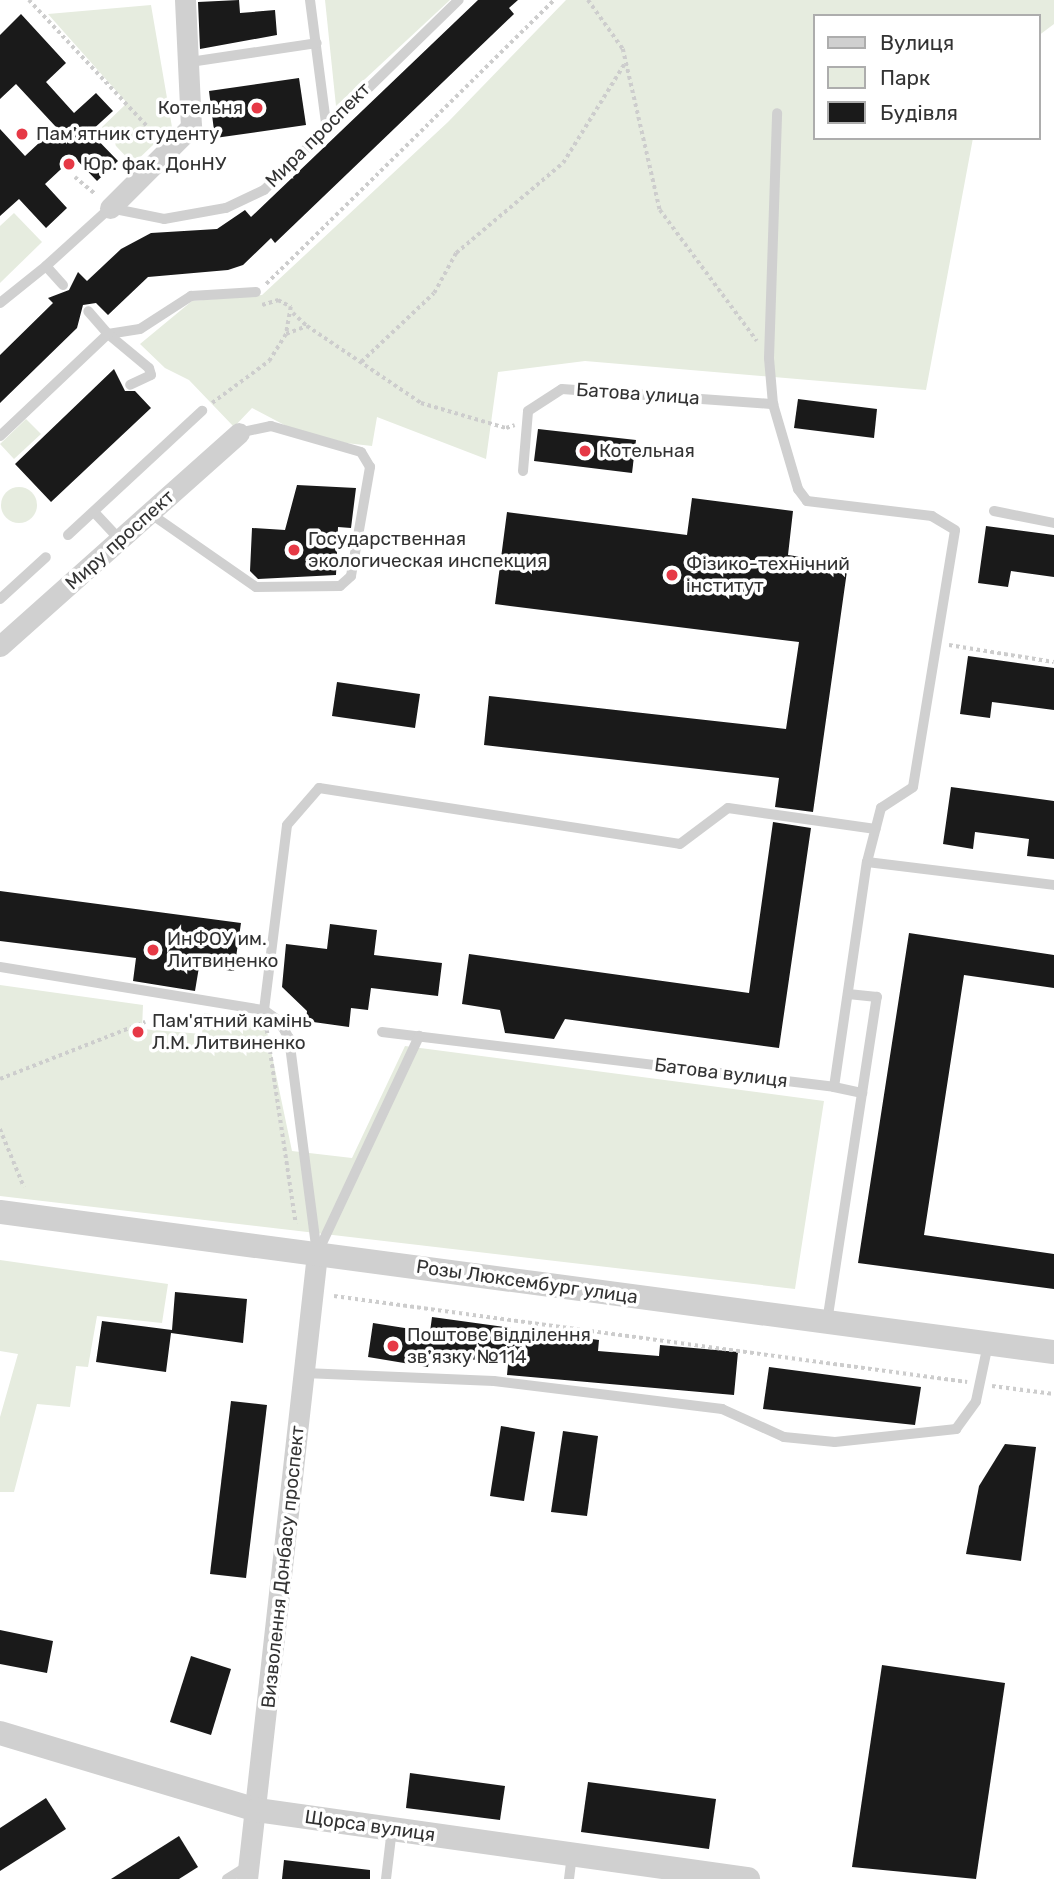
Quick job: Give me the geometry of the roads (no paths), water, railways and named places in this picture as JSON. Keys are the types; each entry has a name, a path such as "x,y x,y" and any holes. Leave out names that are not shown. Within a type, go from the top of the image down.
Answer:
{"street":[{"path":"110,208 191,127 185,0"},
{"name":"Миру проспект","path":"2,640 121,541 239,433"},
{"name":"Розы Люксембург улица","path":"0,1212 1054,1352"},
{"name":"Визволення Донбасу проспект","path":"248,1872 317,1254"},
{"name":"Щорса вулиця","path":"0,1733 257,1810 748,1879"}],"lane":[{"path":"310,0 326,124"},
{"name":"Мира проспект","path":"110,208 164,219 226,208 264,190 326,124 459,0"},
{"path":"190,62 317,43"},
{"path":"777,113 769,358 773,404 807,501 932,516 955,530 913,787 881,808 867,862 834,1087"},
{"path":"0,303 110,208"},
{"path":"46,266 63,285"},
{"path":"0,436 108,334 139,329 191,296 256,292"},
{"path":"88,311 108,334 149,368 151,375 130,385"},
{"name":"Батова улица","path":"523,471 526,422 540,401 562,389 773,404"},
{"path":"68,536 202,411"},
{"path":"151,514 256,587 340,586 351,576 370,467 361,452 271,426 239,433"},
{"path":"994,511 1054,523"},
{"path":"94,512 121,541"},
{"path":"0,599 46,557"},
{"path":"264,1010 287,825 319,788 680,844 728,808 876,829"},
{"path":"867,862 1054,885"},
{"path":"0,967 264,1010 289,1038 317,1254"},
{"path":"827,1322 877,997 848,994"},
{"name":"Батова вулиця","path":"382,1032 834,1087 862,1093"},
{"path":"317,1254 419,1036"},
{"path":"304,1373 482,1380 722,1409 784,1437 835,1442 957,1429 968,1419 980,1384 988,1343"},
{"path":"386,1879 392,1829"},
{"path":"569,1879 572,1854"},
{"path":"227,1879 248,1872"}],"place":[{"name":"Котельня","path":"257,108"},
{"name":"Пам'ятник студенту","path":"22,134"},
{"name":"Юр. фак. ДонНУ","path":"69,164"},
{"name":"Котельная","path":"585,451"},
{"name":"Государственная экологическая инспекция","path":"294,550"},
{"name":"Фізико-технічний інститут","path":"672,575"},
{"name":"ИнФОУ им. Литвиненко","path":"153,950"},
{"name":"Пам'ятний камінь Л.М. Литвиненко","path":"138,1032"},
{"name":"Поштове відділення зв'язку №114","path":"393,1346"}]}
